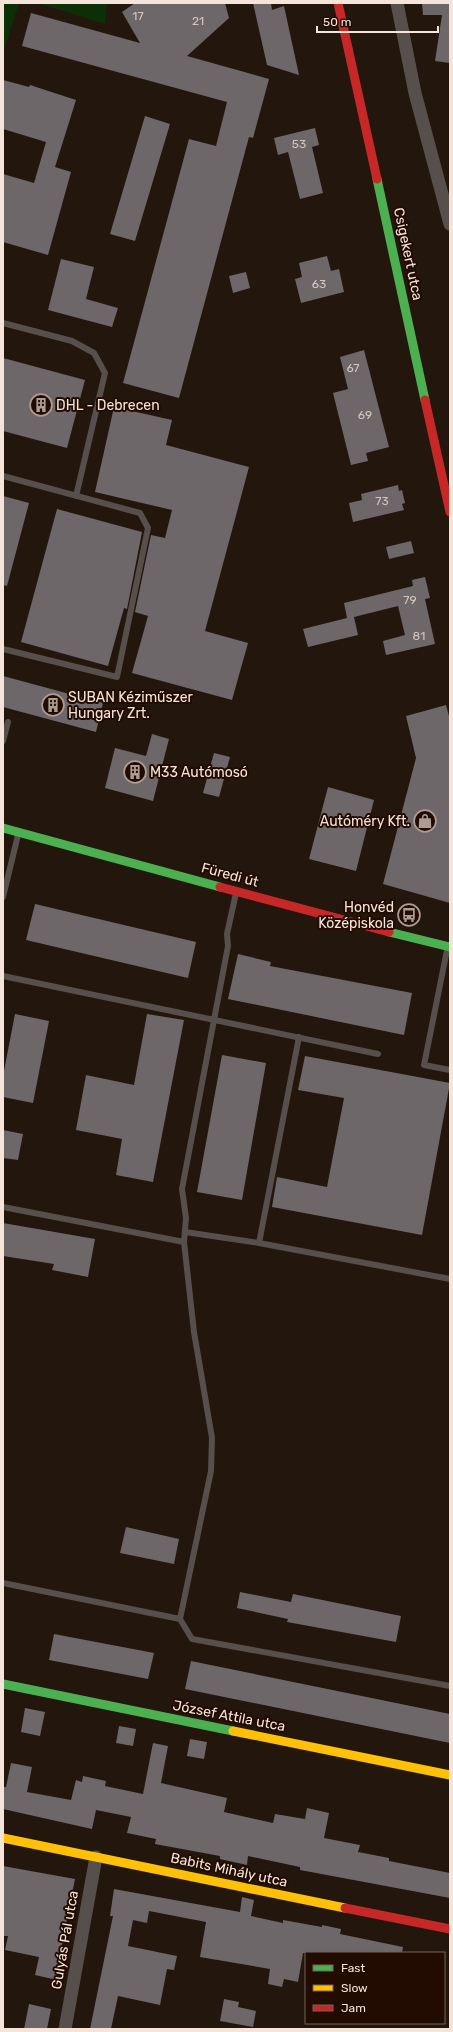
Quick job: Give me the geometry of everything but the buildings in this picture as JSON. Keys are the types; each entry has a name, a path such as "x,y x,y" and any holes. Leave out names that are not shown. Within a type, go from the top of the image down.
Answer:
{"street":[{"name":"Csigekert utca","path":"338,3 450,512"},
{"path":"397,3 415,93 450,224"},
{"name":"Füredi út","path":"3,828 410,938 449,946"},
{"name":"József Attila utca","path":"3,1684 450,1775"},
{"name":"Babits Mihály utca","path":"3,1838 450,1929"},
{"name":"Gulyás Pál utca","path":"65,2029 96,1856"}],"lane":[{"path":"3,323 72,341 94,353 105,373 76,496"},
{"path":"3,476 140,512 148,528 116,677 3,649"},
{"path":"3,741 8,722"},
{"path":"3,898 18,832"},
{"path":"237,891 227,934 228,946 182,1189 186,1218 184,1242 194,1332 212,1438 211,1471 180,1619 192,1639 450,1686"},
{"path":"449,946 424,1065 450,1070"},
{"path":"3,976 378,1054"},
{"path":"260,1243 299,1037"},
{"path":"3,1207 184,1242"},
{"path":"185,1232 260,1243 450,1279"},
{"path":"3,1583 180,1619"}],"green space":[{"path":"3,3 19,3 4,50 3,50"},
{"path":"38,3 107,3 105,24"}],"traffic: fast":[{"path":"377,179 425,400"},
{"path":"3,828 220,887"},
{"path":"389,932 450,947"},
{"path":"3,1684 233,1731"}],"traffic: slow":[{"path":"233,1731 450,1775"},
{"path":"3,1838 345,1908"}],"traffic: jam":[{"path":"338,3 377,179"},
{"path":"425,400 450,512"},
{"path":"220,887 389,932"},
{"path":"345,1908 450,1929"}],"place":[{"name":"DHL - Debrecen","path":"41,405"},
{"name":"SUBAN Kéziműszer Hungary Zrt.","path":"53,705"},
{"name":"M33 Autómosó","path":"135,772"},
{"name":"Autóméry Kft.","path":"425,821"},
{"name":"Honvéd Középiskola","path":"409,915"}]}
